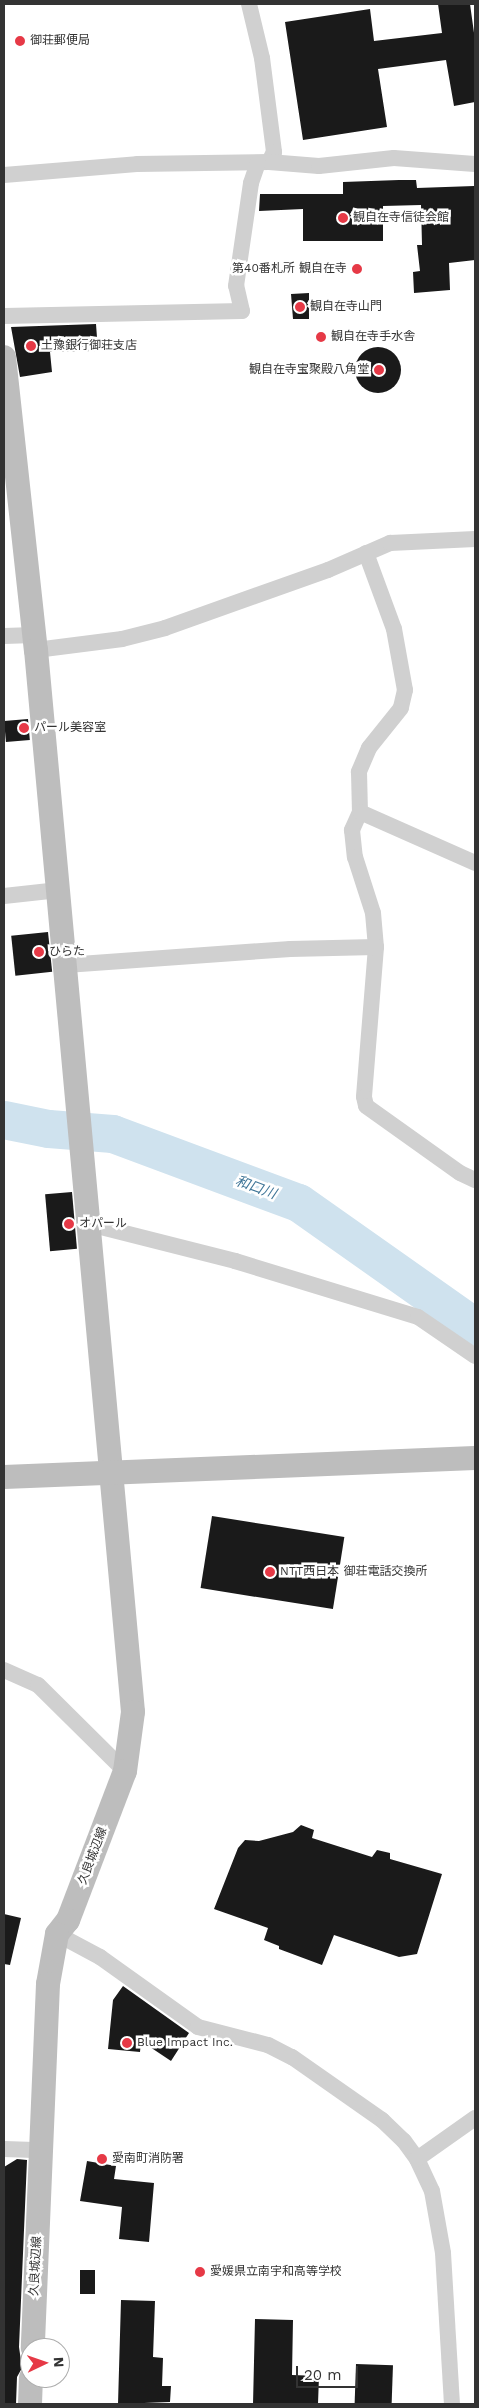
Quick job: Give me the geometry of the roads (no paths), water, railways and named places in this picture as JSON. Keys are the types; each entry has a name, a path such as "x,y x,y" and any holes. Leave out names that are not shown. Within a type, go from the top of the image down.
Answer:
{"street":[{"path":"4,316 242,311 236,286 251,183 274,152 262,58 249,4"},
{"path":"4,175 137,164 264,163 319,166 394,158 475,164"},
{"name":"久良城辺線","path":"4,357 59,890 113,1471 133,1712 125,1771 68,1920 56,1934 48,1984 33,2338"},
{"path":"4,636 35,643 122,638 165,628 390,543 475,539"},
{"path":"366,553 394,629 405,690 401,708 369,748 359,772 360,812 352,830 355,856 373,913 376,947 365,1069 366,1106 460,1173 475,1180"},
{"path":"360,812 444,852 475,863"},
{"path":"4,896 59,890"},
{"path":"66,965 290,949 376,947"},
{"path":"89,1224 235,1261 418,1317 475,1356"},
{"path":"4,1477 113,1471 475,1458"},
{"path":"4,1670 38,1685 125,1771"},
{"path":"56,1934 100,1957 198,2027 268,2045 292,2057 382,2120 417,2159 432,2191 442,2253 452,2404"},
{"path":"417,2159 475,2118"},
{"path":"4,2149 42,2150"},
{"path":"30,2404 31,2388"}],"waterway":[{"name":"和口川","path":"4,1120 49,1129 113,1134 299,1203 475,1327"}],"place":[{"name":"御荘郵便局","path":"20,41"},
{"name":"観自在寺信徒会館","path":"343,218"},
{"name":"第40番札所 観自在寺","path":"357,269"},
{"name":"観自在寺山門","path":"300,307"},
{"name":"観自在寺手水舎","path":"321,337"},
{"name":"土豫銀行御荘支店","path":"31,346"},
{"name":"観自在寺宝聚殿八角堂","path":"379,370"},
{"name":"パール美容室","path":"24,728"},
{"name":"ひらた","path":"39,952"},
{"name":"オパール","path":"69,1224"},
{"name":"NTT西日本 御荘電話交換所","path":"270,1572"},
{"name":"Blue Impact Inc.","path":"127,2043"},
{"name":"愛南町消防署","path":"102,2159"},
{"name":"愛媛県立南宇和高等学校","path":"200,2272"}]}
